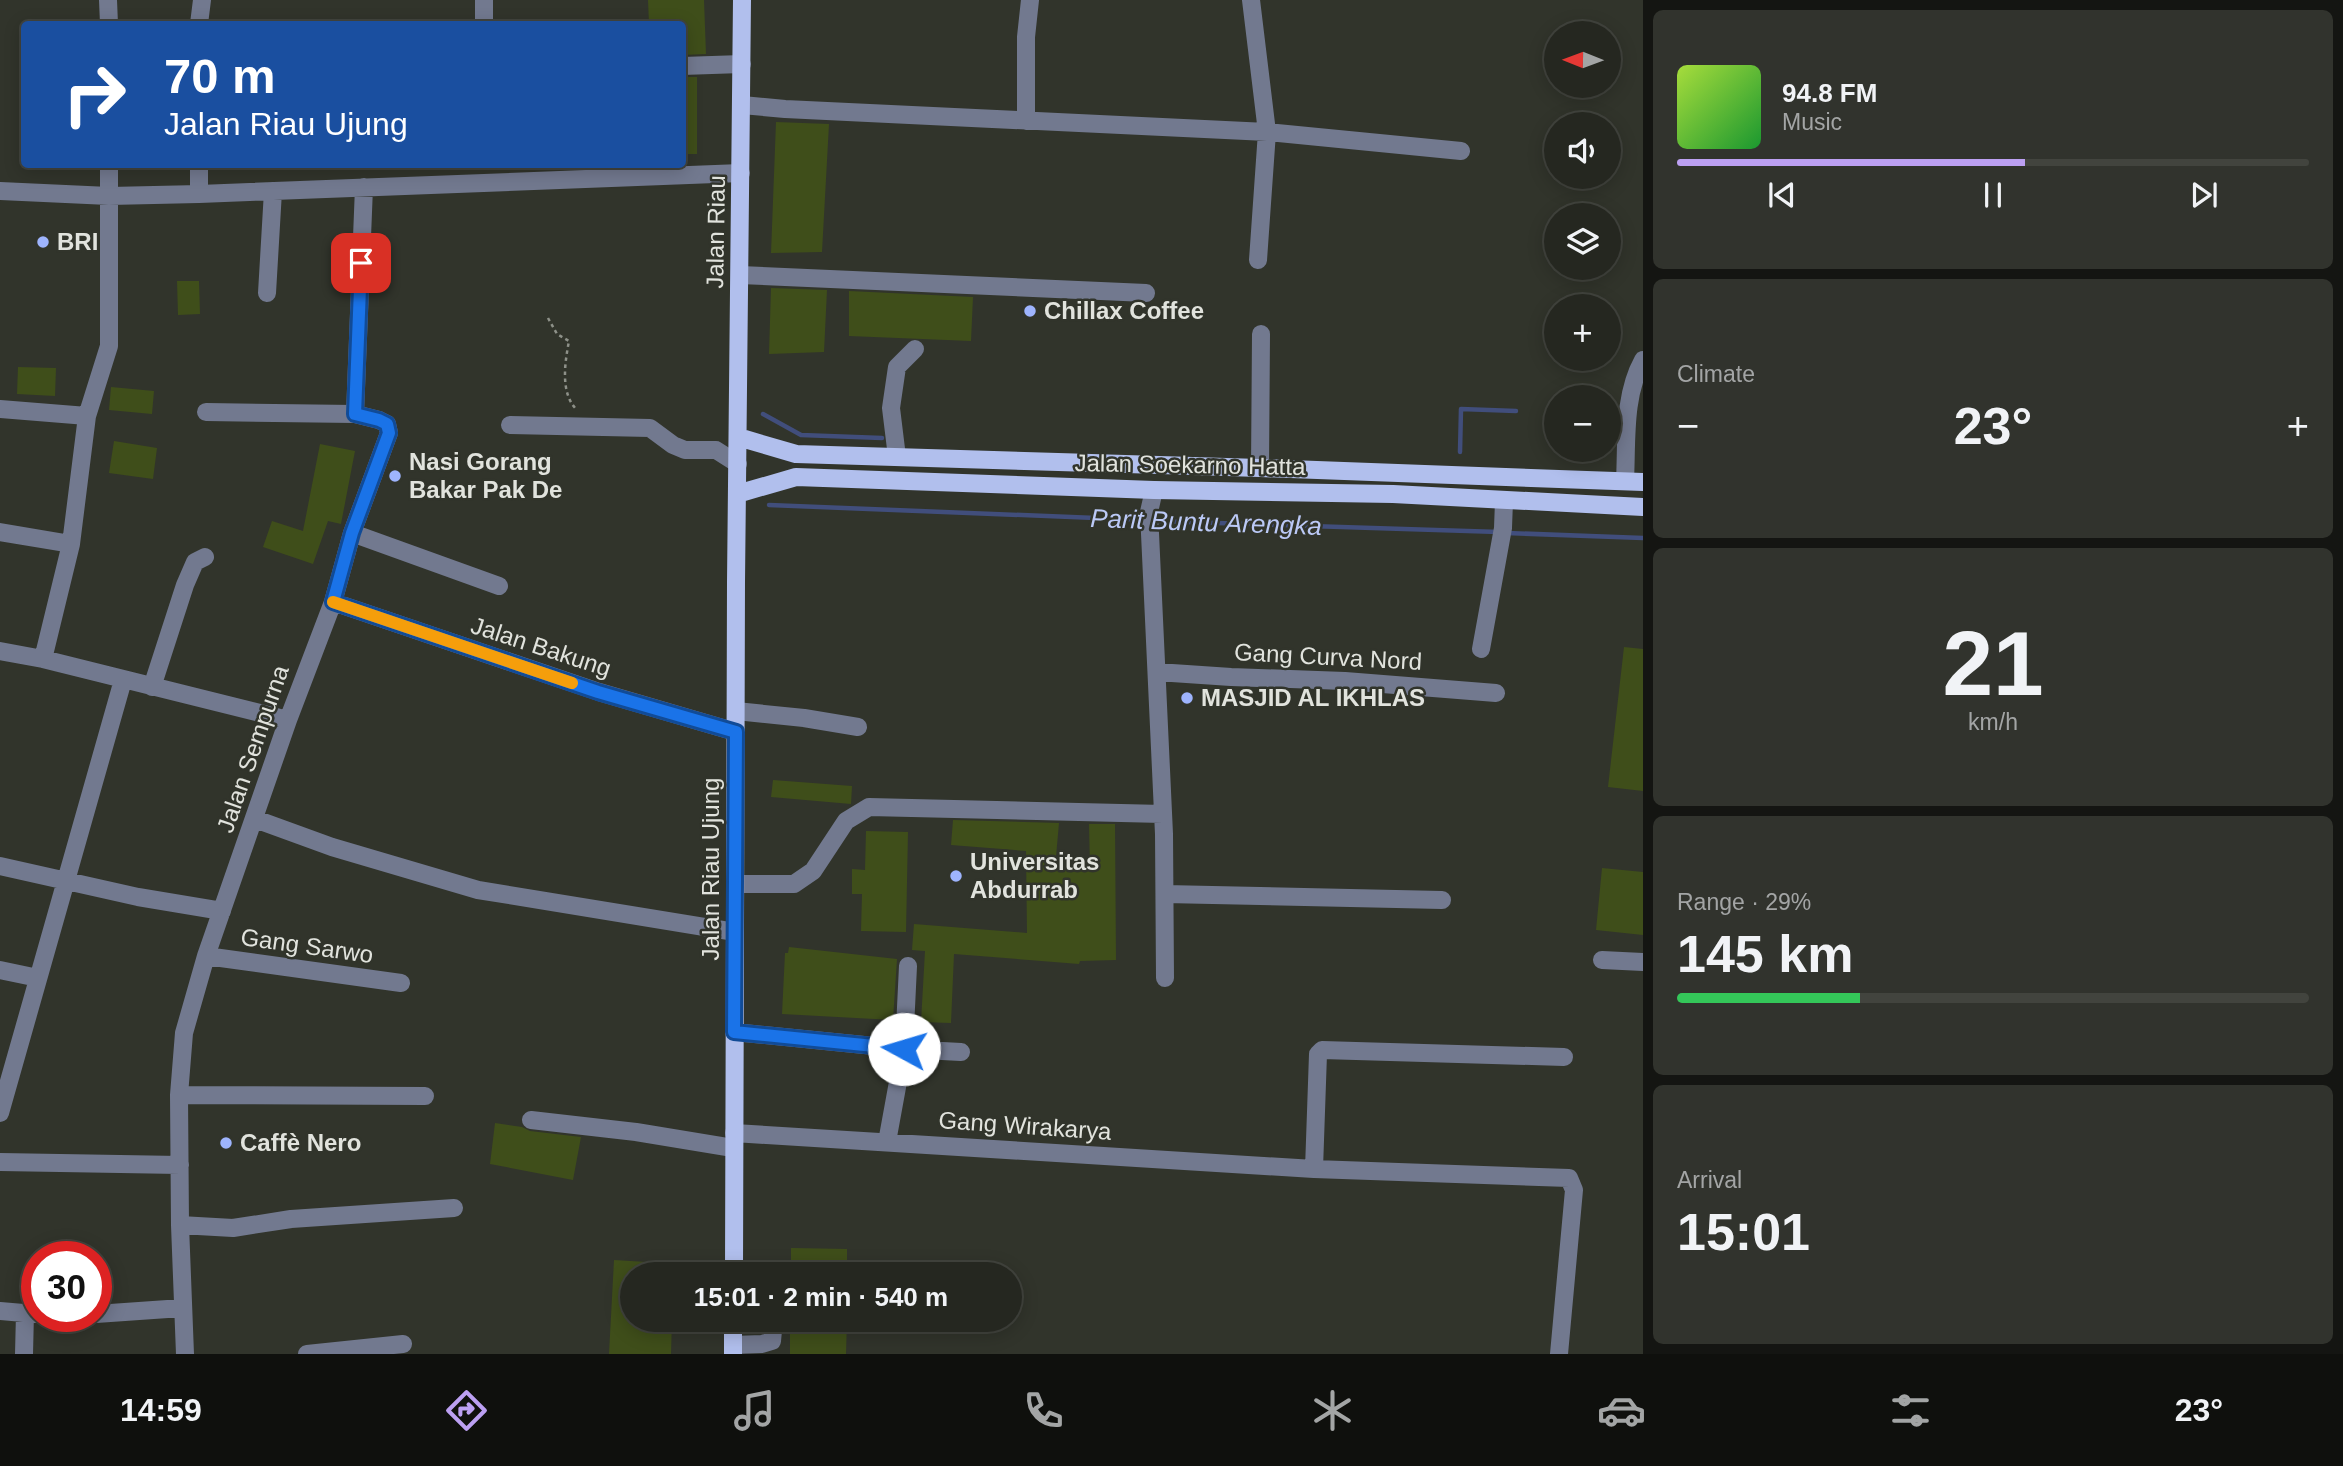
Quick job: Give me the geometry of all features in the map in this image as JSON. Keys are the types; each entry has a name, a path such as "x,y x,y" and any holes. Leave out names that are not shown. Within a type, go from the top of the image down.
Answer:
{"main road":[{"name":"Jalan Riau","path":"738,464 742,0"},
{"name":"Jalan Soekarno Hatta","path":"738,437 796,454 1634,482"},
{"name":"Jalan Riau Ujung","path":"734,1262 738,464"},
{"name":"Jalan Soekarno Hatta","path":"737,494 796,477 1154,490 1393,494 1643,507"}],"street":[{"path":"108,0 108,21"},
{"path":"199,21 202,0"},
{"path":"484,0 484,21"},
{"path":"1026,121 1026,37 1030,0"},
{"path":"1251,0 1267,132 1258,260"},
{"path":"686,66 742,64"},
{"path":"742,105 1267,132 1461,151"},
{"path":"43,659 71,544 87,416 109,346 109,168"},
{"path":"199,168 199,194"},
{"path":"0,191 109,196 199,194 741,173"},
{"path":"206,412 355,414 364,187"},
{"path":"267,293 273,191"},
{"path":"740,275 1146,293"},
{"path":"1260,468 1261,334"},
{"path":"897,457 891,408 897,368 915,349"},
{"path":"1634,482 1629,403 1632,385 1643,360"},
{"path":"0,409 87,416"},
{"name":"Jalan Sempurna","path":"185,1354 179,1095 184,1033 206,956 288,720 333,602 352,533 389,433 387,424 355,414"},
{"path":"510,425 650,428 673,445 685,450 716,450 738,464"},
{"path":"1154,490 1149,512 1163,814 1166,978"},
{"path":"1480,649 1502,536 1504,501"},
{"path":"0,532 71,544"},
{"path":"352,533 499,586"},
{"path":"152,687 185,585 195,562 205,558"},
{"name":"Jalan Bakung","path":"333,602 598,692 736,732"},
{"path":"0,651 43,659 288,720"},
{"name":"Gang Curva Nord","path":"1157,672 1345,681 1496,693"},
{"path":"0,1113 6,1073 38,978 123,680"},
{"path":"736,710 858,727"},
{"path":"736,884 794,884 813,871 846,821 869,807 1163,814"},
{"path":"255,819 332,846 478,890 735,932"},
{"path":"0,866 138,897 222,911"},
{"path":"1165,894 1442,900"},
{"name":"Gang Sarwo","path":"206,956 401,984"},
{"path":"1602,960 1643,962"},
{"path":"887,1142 904,1049 908,966"},
{"path":"0,970 38,978"},
{"path":"734,1032 961,1052"},
{"path":"1314,1169 1318,1054 1322,1050 1564,1057"},
{"path":"179,1095 425,1096"},
{"name":"Gang Wirakarya","path":"531,1120 734,1140 887,1142 1314,1169 1569,1178 1573,1190 1559,1354"},
{"path":"0,1163 180,1165"},
{"path":"180,1225 233,1228 290,1219 454,1208"},
{"path":"112,1313 182,1308"},
{"path":"0,1311 21,1313"},
{"path":"24,1354 28,1332"},
{"path":"733,1349 772,1341 773,1332"},
{"path":"307,1354 403,1344"}],"path":[{"path":"548,318 557,334 569,341 565,384 569,402 581,413 582,428"}],"building":[{"path":"648,0 704,0 706,54 686,55 686,21 649,21"},
{"path":"686,77 697,77 697,154 686,154"},
{"path":"776,122 829,124 822,252 771,253"},
{"path":"177,281 199,281 200,314 178,315"},
{"path":"771,288 827,290 824,352 769,354"},
{"path":"849,291 973,297 971,341 849,336"},
{"path":"18,367 56,368 55,396 17,394"},
{"path":"111,387 154,391 152,414 109,410"},
{"path":"114,441 157,448 153,479 109,473"},
{"path":"320,444 355,451 341,524 328,521 313,564 263,547 272,521 303,531"},
{"path":"1624,647 1643,649 1643,791 1608,787"},
{"path":"773,780 852,786 851,804 771,797"},
{"path":"953,820 1059,823 1055,868 1090,868 1089,824 1115,824 1116,960 1080,961 1079,964 954,954 951,1023 921,1022 925,951 912,950 914,924 1027,933 1026,851 951,845"},
{"path":"866,831 908,832 906,932 861,931 862,894 852,894 852,869 865,870"},
{"path":"1602,868 1643,872 1643,935 1596,930"},
{"path":"789,947 897,959 893,1020 782,1014 785,953 788,953"},
{"path":"495,1123 522,1127 530,1131 581,1137 573,1180 490,1164"},
{"path":"791,1248 847,1249 847,1262 791,1262"},
{"path":"614,1260 647,1262 620,1262 620,1332 672,1332 671,1354 609,1354"},
{"path":"790,1332 847,1332 846,1354 790,1354"}],"waterway":[{"path":"1460,452 1461,409 1516,411"},
{"path":"763,414 801,435 882,438"},
{"name":"Parit Buntu Arengka","path":"769,505 1145,520"},
{"name":"Parit Buntu Arengka","path":"1154,521 1499,532"},
{"name":"Parit Buntu Arengka","path":"1507,533 1643,538"}],"slow traffic":[{"path":"333,602 572,683"}],"place":[{"name":"BRI","path":"43,242"},
{"name":"Chillax Coffee","path":"1030,311"},
{"name":"Nasi Gorang Bakar Pak De","path":"395,476"},
{"name":"MASJID AL IKHLAS","path":"1187,698"},
{"name":"Universitas Abdurrab","path":"956,876"},
{"name":"Caffè Nero","path":"226,1143"}],"route":[{"path":"361,263 355,414 387,424 389,433 352,533 333,602 598,692 736,732 734,1032 904,1049"}]}
